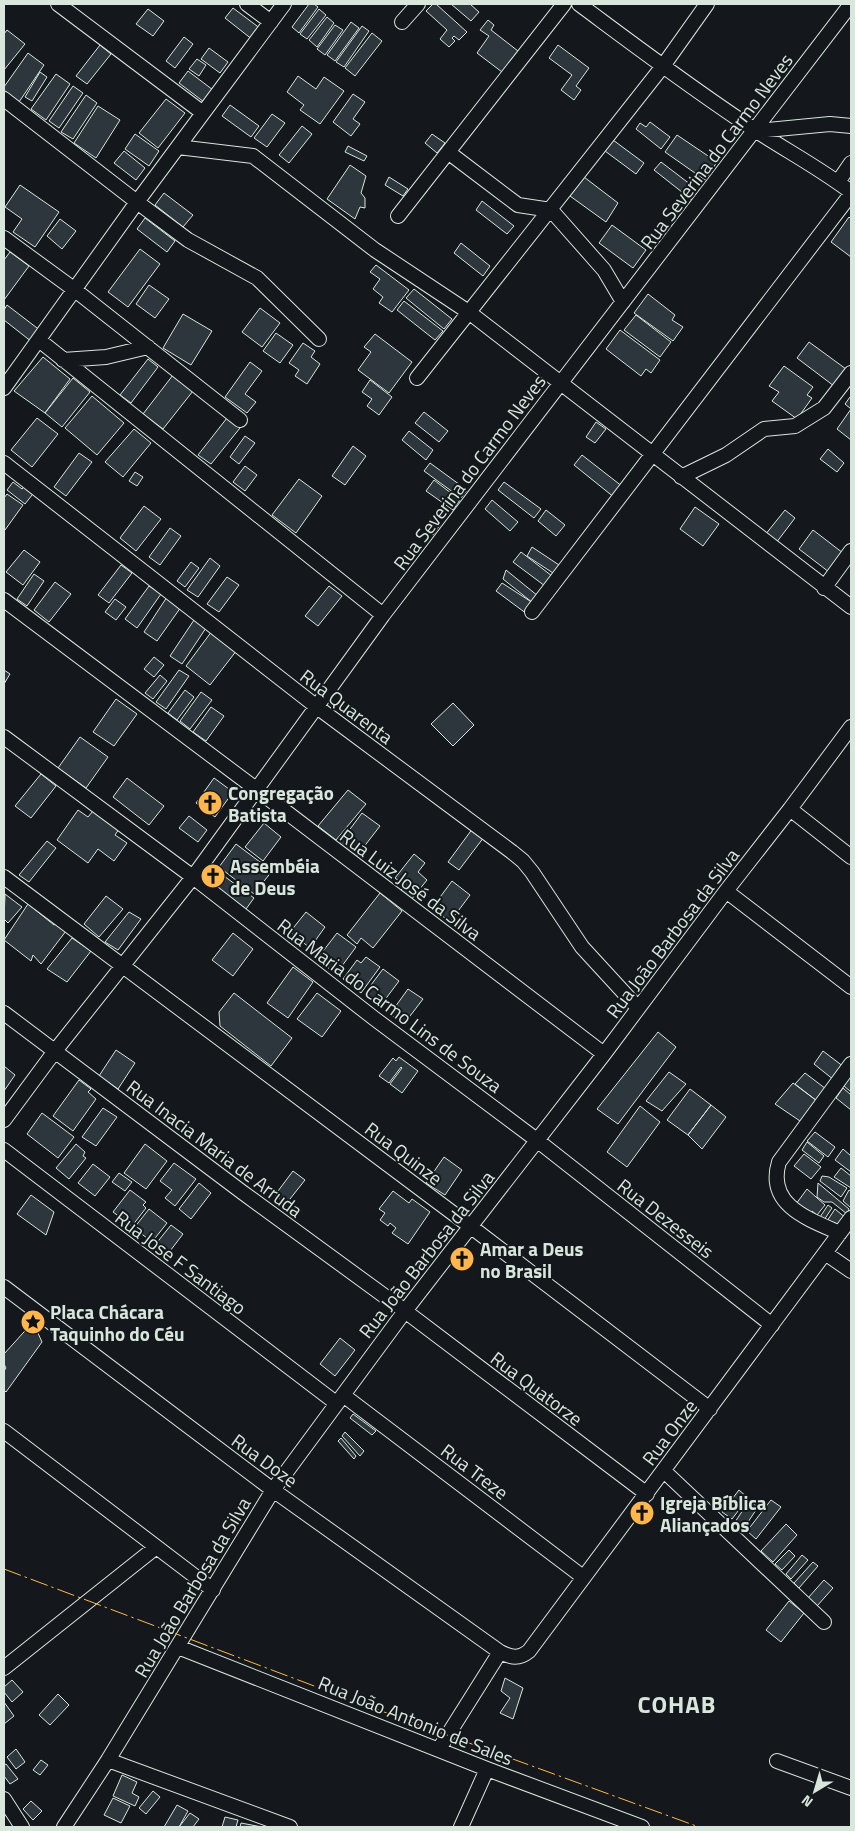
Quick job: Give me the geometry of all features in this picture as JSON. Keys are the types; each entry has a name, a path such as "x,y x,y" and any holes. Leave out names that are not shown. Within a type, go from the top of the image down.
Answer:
{"street":[{"path":"58,4 203,113"},
{"path":"247,4 271,22"},
{"path":"6,379 39,340 136,202 284,4"},
{"path":"402,22 418,4"},
{"path":"398,216 564,4"},
{"path":"532,612 851,193 838,182 756,131 579,4"},
{"path":"417,378 663,66 707,4"},
{"name":"Rua Severina do Carmo Neves","path":"4,1120 54,1051 193,877 383,615 756,131 851,4"},
{"path":"4,99 136,202 192,243 257,278 319,339"},
{"path":"756,131 830,124 851,126"},
{"path":"178,147 253,156 376,250 470,313 851,607"},
{"path":"448,152 518,205 551,210 604,270 623,302"},
{"path":"838,182 851,163"},
{"path":"4,238 75,290 240,420"},
{"path":"39,340 383,615"},
{"path":"64,360 106,357 148,347"},
{"path":"681,477 726,455 764,429 795,426 824,408 851,373"},
{"name":"Rua Quarenta","path":"4,463 317,707 523,861 582,947 638,1008"},
{"path":"824,588 851,551"},
{"name":"Rua Luiz José da Silva","path":"4,600 604,1054"},
{"name":"Rua João Barbosa da Silva","path":"64,1827 108,1760 273,1490 405,1311 538,1141 726,891 851,729"},
{"name":"Rua Maria do Carmo Lins de Souza","path":"4,737 193,877 375,1019 538,1141"},
{"path":"790,809 851,857"},
{"name":"Rua Quinze","path":"4,877 470,1226 710,1409"},
{"path":"726,891 851,987"},
{"name":"Rua Inacia Maria de Arruda","path":"4,1013 405,1311"},
{"path":"840,1233 804,1217 794,1210 783,1199 777,1187 775,1174 779,1162 851,1064"},
{"name":"Rua Dezesseis","path":"538,1141 772,1325"},
{"name":"Rua Jose F Santiago","path":"4,1150 340,1399"},
{"name":"Rua Onze","path":"505,1654 517,1658 529,1651 851,1218"},
{"path":"825,1253 851,1271"},
{"name":"Rua Doze","path":"4,1288 273,1490 505,1654"},
{"name":"Rua Quatorze","path":"405,1311 646,1494"},
{"name":"Rua Treze","path":"340,1399 583,1577"},
{"path":"4,1431 212,1590"},
{"path":"664,1470 824,1622"},
{"path":"4,1668 155,1548"},
{"name":"Rua João Antonio de Sales","path":"178,1647 487,1769 642,1827"},
{"path":"439,1749 505,1654"},
{"path":"108,1760 290,1827"},
{"path":"777,1761 851,1788"},
{"path":"461,1827 487,1769"},
{"path":"4,1799 22,1827"}],"building":[{"path":"309,4 314,4 318,7 299,33 292,27"},
{"path":"433,4 436,4 467,32 459,40 454,36 452,38 455,41 449,47 440,39 447,30 426,11"},
{"path":"451,4 470,4 479,12 471,21"},
{"path":"233,8 261,29 253,40 225,18"},
{"path":"148,9 164,21 153,36 136,24"},
{"path":"319,9 326,15 307,39 300,34"},
{"path":"327,17 334,23 317,47 309,40"},
{"path":"488,20 494,25 491,30 518,51 502,72 477,53 489,36 480,30"},
{"path":"351,22 359,28 335,61 327,55"},
{"path":"335,25 343,30 325,55 317,49"},
{"path":"362,26 369,31 344,67 336,62"},
{"path":"7,30 25,44 4,70 4,34"},
{"path":"372,33 382,41 355,76 345,68"},
{"path":"184,37 193,44 175,68 166,61"},
{"path":"100,45 111,54 87,84 76,76"},
{"path":"558,45 589,68 576,86 581,90 574,100 561,90 572,75 549,58"},
{"path":"209,48 228,62 220,73 201,59"},
{"path":"28,53 44,65 19,102 4,90 4,87"},
{"path":"197,59 206,65 199,76 189,69"},
{"path":"188,71 213,90 204,102 179,83"},
{"path":"40,72 47,77 32,101 25,97"},
{"path":"56,74 70,84 46,120 31,109"},
{"path":"298,76 316,89 324,77 344,91 320,124 300,110 304,105 287,92"},
{"path":"73,86 83,93 59,128 49,121"},
{"path":"353,94 365,102 353,119 360,124 351,136 333,122"},
{"path":"86,95 97,103 73,139 61,132"},
{"path":"166,99 185,113 158,148 139,133"},
{"path":"230,105 259,126 251,137 222,116"},
{"path":"98,106 120,120 96,158 74,143"},
{"path":"272,114 285,123 267,147 254,138"},
{"path":"650,122 670,137 661,149 636,129 640,123 646,127"},
{"path":"302,126 312,134 289,163 279,155"},
{"path":"135,134 159,151 149,166 125,149"},
{"path":"432,134 445,143 437,153 425,143"},
{"path":"677,135 717,162 705,180 665,152"},
{"path":"613,140 644,163 636,174 605,151"},
{"path":"348,146 367,156 364,161 345,152"},
{"path":"124,151 145,168 136,180 114,163"},
{"path":"661,162 699,191 692,200 654,170"},
{"path":"350,165 366,176 361,193 365,198 365,208 360,207 355,219 327,199"},
{"path":"389,177 408,189 403,196 385,185"},
{"path":"584,177 618,203 606,222 570,196"},
{"path":"20,185 59,212 35,247 13,232 22,219 5,207"},
{"path":"164,193 193,215 183,227 155,205"},
{"path":"482,201 514,226 507,234 476,210"},
{"path":"849,217 851,219 851,257 831,242"},
{"path":"145,218 175,241 167,252 137,229"},
{"path":"60,219 76,231 62,249 47,236"},
{"path":"612,225 646,250 633,268 599,243"},
{"path":"461,243 490,266 483,276 454,253"},
{"path":"140,249 160,264 128,307 108,292"},
{"path":"10,252 29,266 4,300 4,260"},
{"path":"376,265 409,290 392,312 379,303 383,297 373,289 380,279 370,272"},
{"path":"149,285 169,299 155,318 136,304"},
{"path":"414,289 452,319 444,329 406,298"},
{"path":"648,294 675,315 672,320 683,327 673,341 634,313"},
{"path":"404,301 443,331 435,340 397,310"},
{"path":"7,305 41,331 32,342 4,320 4,310"},
{"path":"260,308 280,323 262,347 242,332"},
{"path":"183,314 212,331 191,365 163,348"},
{"path":"636,315 671,342 660,357 624,330"},
{"path":"620,330 660,360 651,373 646,369 641,376 606,349"},
{"path":"276,333 293,345 280,363 263,351"},
{"path":"375,334 412,362 389,393 358,370 371,352 364,347"},
{"path":"809,342 846,369 834,386 797,358"},
{"path":"303,343 315,351 311,357 320,364 307,384 295,376 299,370 289,363"},
{"path":"43,357 70,379 45,413 14,391"},
{"path":"148,359 158,367 131,403 120,395"},
{"path":"250,362 262,371 245,394 256,402 247,413 225,397"},
{"path":"784,366 813,387 807,395 812,398 797,419 772,401 779,392 769,386"},
{"path":"173,375 193,391 163,429 143,414"},
{"path":"73,378 90,392 62,427 45,413"},
{"path":"370,380 392,397 379,415 367,406 372,399 362,392"},
{"path":"92,396 124,423 97,455 65,428"},
{"path":"851,398 851,409 845,404"},
{"path":"851,409 851,440 837,429"},
{"path":"424,412 448,431 439,442 415,423"},
{"path":"37,418 58,434 32,467 11,450"},
{"path":"227,418 240,428 211,464 198,455"},
{"path":"596,422 606,429 595,443 586,437"},
{"path":"134,429 151,443 123,477 105,462"},
{"path":"409,431 433,450 426,460 402,440"},
{"path":"245,436 255,443 239,464 230,457"},
{"path":"353,446 366,456 345,485 332,476"},
{"path":"828,449 844,463 837,472 820,459"},
{"path":"79,453 92,462 66,496 54,487"},
{"path":"582,455 623,487 615,498 574,465"},
{"path":"430,463 467,490 461,498 424,471"},
{"path":"245,466 257,475 245,491 233,482"},
{"path":"135,472 143,477 137,486 129,481"},
{"path":"299,479 322,496 296,533 272,515"},
{"path":"434,480 460,500 453,510 426,491"},
{"path":"13,482 22,489 27,483 36,490 25,504 7,490"},
{"path":"504,482 541,509 534,518 498,490"},
{"path":"7,494 23,505 5,530 4,498"},
{"path":"492,500 518,522 510,531 485,509"},
{"path":"144,506 161,519 136,551 120,538"},
{"path":"695,507 719,524 703,546 680,529"},
{"path":"546,510 565,525 556,536 538,521"},
{"path":"785,510 795,518 776,543 765,535"},
{"path":"430,519 440,525 433,535 424,528"},
{"path":"170,528 181,536 160,565 149,557"},
{"path":"813,530 843,553 829,572 799,549"},
{"path":"532,547 559,565 553,573 527,556"},
{"path":"24,550 40,562 23,585 6,572"},
{"path":"521,552 552,576 545,586 513,562"},
{"path":"210,558 220,566 198,597 187,590"},
{"path":"191,562 199,568 185,587 177,581"},
{"path":"121,565 132,573 109,603 98,595"},
{"path":"506,570 538,596 533,603 503,579"},
{"path":"34,574 44,581 27,606 17,599"},
{"path":"227,577 239,585 219,612 207,604"},
{"path":"55,582 71,594 49,622 34,610"},
{"path":"502,583 533,603 527,614 496,591"},
{"path":"149,586 161,594 137,628 125,619"},
{"path":"329,586 342,596 318,626 305,616"},
{"path":"167,597 181,607 157,641 144,632"},
{"path":"115,599 126,607 116,620 105,612"},
{"path":"194,620 206,628 182,664 170,656"},
{"path":"212,631 237,650 210,685 186,666"},
{"path":"154,657 164,665 154,677 144,669"},
{"path":"4,670 10,674 4,684"},
{"path":"179,670 189,676 166,709 156,702"},
{"path":"160,675 167,681 153,699 145,693"},
{"path":"185,690 194,697 177,720 168,713"},
{"path":"201,692 212,700 190,729 180,721"},
{"path":"116,699 137,714 114,746 93,732"},
{"path":"453,703 474,725 453,746 431,724"},
{"path":"211,707 224,716 206,741 193,732"},
{"path":"80,737 108,757 86,788 58,768"},
{"path":"41,774 56,786 31,818 15,806"},
{"path":"127,778 164,806 149,825 113,797"},
{"path":"214,778 233,792 215,817 196,803"},
{"path":"348,790 366,804 336,840 318,826"},
{"path":"78,810 88,817 93,811 119,829 115,835 127,843 114,861 98,849 88,863 57,840"},
{"path":"362,813 380,826 356,857 339,844"},
{"path":"189,816 207,830 198,842 179,828"},
{"path":"264,823 281,837 263,861 245,847"},
{"path":"473,828 484,837 459,870 448,862"},
{"path":"47,841 56,848 29,882 19,875"},
{"path":"236,844 272,871 254,894 219,867"},
{"path":"414,854 425,863 418,872 427,880 411,900 400,891 405,886 395,878"},
{"path":"213,868 254,898 246,909 205,879"},
{"path":"452,881 470,895 450,922 432,908"},
{"path":"380,893 402,911 373,948 361,938 357,944 347,935"},
{"path":"5,894 22,907 8,923 4,919"},
{"path":"106,896 123,909 99,937 84,924"},
{"path":"28,904 54,925 58,923 66,931 41,964 33,955 31,961 4,940"},
{"path":"129,912 141,919 118,950 105,942"},
{"path":"306,912 325,927 310,948 290,932"},
{"path":"233,933 253,949 233,976 212,960"},
{"path":"337,933 356,947 336,974 317,959"},
{"path":"72,938 91,951 67,982 47,969"},
{"path":"366,957 380,967 361,993 343,979 357,960 361,963"},
{"path":"293,967 313,982 288,1018 267,1003"},
{"path":"383,969 399,981 381,1005 365,993"},
{"path":"408,989 423,999 404,1024 390,1014"},
{"path":"234,993 292,1038 271,1066 220,1026 219,1012"},
{"path":"317,993 341,1011 322,1037 297,1019"},
{"path":"658,1032 676,1047 618,1124 597,1109"},
{"path":"116,1050 135,1063 118,1089 99,1076"},
{"path":"823,1051 844,1067 834,1080 814,1064"},
{"path":"399,1057 418,1071 402,1093 390,1084 401,1067 389,1083 379,1076 393,1058 396,1061"},
{"path":"4,1066 15,1075 4,1091"},
{"path":"669,1072 686,1084 662,1111 646,1101"},
{"path":"805,1073 826,1089 817,1101 795,1084"},
{"path":"851,1075 851,1092 844,1086"},
{"path":"79,1080 91,1089 88,1092 96,1099 73,1131 53,1116"},
{"path":"793,1083 817,1101 800,1121 775,1104"},
{"path":"843,1088 851,1095 851,1110 836,1098"},
{"path":"690,1089 711,1105 688,1135 667,1120"},
{"path":"711,1105 726,1117 702,1149 688,1135"},
{"path":"640,1106 660,1122 627,1167 607,1152"},
{"path":"103,1108 117,1117 96,1146 82,1137"},
{"path":"42,1113 74,1137 58,1158 27,1134"},
{"path":"815,1132 835,1147 828,1157 807,1141"},
{"path":"807,1142 824,1156 819,1163 802,1150"},
{"path":"76,1144 85,1152 83,1156 86,1158 69,1179 56,1168"},
{"path":"145,1144 167,1161 146,1189 124,1173"},
{"path":"843,1149 851,1156 851,1172 835,1160"},
{"path":"804,1154 821,1167 811,1179 794,1166"},
{"path":"444,1157 462,1170 445,1195 426,1183"},
{"path":"174,1163 196,1179 175,1206 165,1198 172,1190 160,1181"},
{"path":"93,1164 110,1177 95,1196 78,1183"},
{"path":"841,1168 851,1176 851,1188 834,1177"},
{"path":"293,1171 305,1180 286,1204 275,1195"},
{"path":"119,1173 132,1182 125,1191 112,1182"},
{"path":"822,1176 829,1177 847,1188 841,1197 820,1181"},
{"path":"199,1183 211,1193 191,1219 179,1209"},
{"path":"818,1183 849,1209 847,1214 832,1202 824,1202 817,1197"},
{"path":"807,1189 825,1205 817,1215 812,1211 810,1214 796,1204"},
{"path":"130,1190 146,1202 143,1205 146,1208 132,1226 113,1212"},
{"path":"849,1190 851,1191 851,1208 843,1201"},
{"path":"393,1191 409,1203 412,1199 430,1212 408,1244 392,1233 396,1228 390,1223 388,1226 380,1220 385,1213 379,1209"},
{"path":"31,1195 54,1212 46,1235 17,1214"},
{"path":"828,1205 832,1208 824,1220 820,1217"},
{"path":"149,1209 167,1223 152,1242 134,1228"},
{"path":"835,1209 847,1219 839,1230 827,1221"},
{"path":"171,1225 183,1234 167,1255 155,1245"},
{"path":"33,1322 42,1342 6,1392 4,1390 4,1371 6,1368 4,1354"},
{"path":"340,1338 355,1350 335,1376 320,1364"},
{"path":"353,1414 376,1431 372,1435 350,1418"},
{"path":"345,1432 364,1451 360,1456 342,1436"},
{"path":"341,1438 356,1456 354,1459 338,1441"},
{"path":"739,1490 748,1498 732,1519 722,1512"},
{"path":"771,1500 781,1507 756,1539 747,1531"},
{"path":"749,1501 758,1507 744,1528 735,1522"},
{"path":"786,1524 797,1535 773,1562 761,1551"},
{"path":"789,1550 795,1556 782,1570 775,1564"},
{"path":"802,1555 808,1560 791,1579 786,1574"},
{"path":"813,1562 818,1566 799,1588 794,1583"},
{"path":"824,1580 833,1588 817,1606 808,1598"},
{"path":"789,1601 804,1613 781,1642 766,1630"},
{"path":"505,1678 523,1688 513,1719 500,1713 510,1698 501,1691"},
{"path":"12,1680 23,1692 12,1702 4,1692 4,1687"},
{"path":"58,1694 69,1705 50,1725 39,1715"},
{"path":"4,1702 14,1716 4,1724"},
{"path":"16,1749 25,1762 16,1769 7,1757"},
{"path":"41,1760 48,1765 40,1775 33,1770"},
{"path":"6,1764 18,1779 10,1784 4,1776 4,1765"},
{"path":"122,1775 137,1782 132,1793 139,1797 135,1806 113,1796"},
{"path":"153,1791 160,1797 146,1814 139,1808"},
{"path":"113,1798 130,1806 121,1823 104,1815"},
{"path":"31,1801 42,1811 33,1820 23,1809"},
{"path":"177,1805 188,1811 179,1827 164,1827"},
{"path":"190,1813 199,1819 193,1827 179,1827"},
{"path":"225,1817 238,1820 236,1827 222,1827"},
{"path":"241,1823 262,1827 240,1827"}],"power":[{"path":"4,1569 354,1701 699,1827"}],"place":[{"name":"Congregação Batista","path":"210,803"},
{"name":"Assembéia de Deus","path":"213,876"},
{"name":"Amar a Deus no Brasil","path":"462,1259"},
{"name":"Placa Chácara Taquinho do Céu","path":"33,1322"},
{"name":"Igreja Bíblica Aliançados","path":"642,1513"}],"district":[{"name":"COHAB","path":"677,1704"}]}
